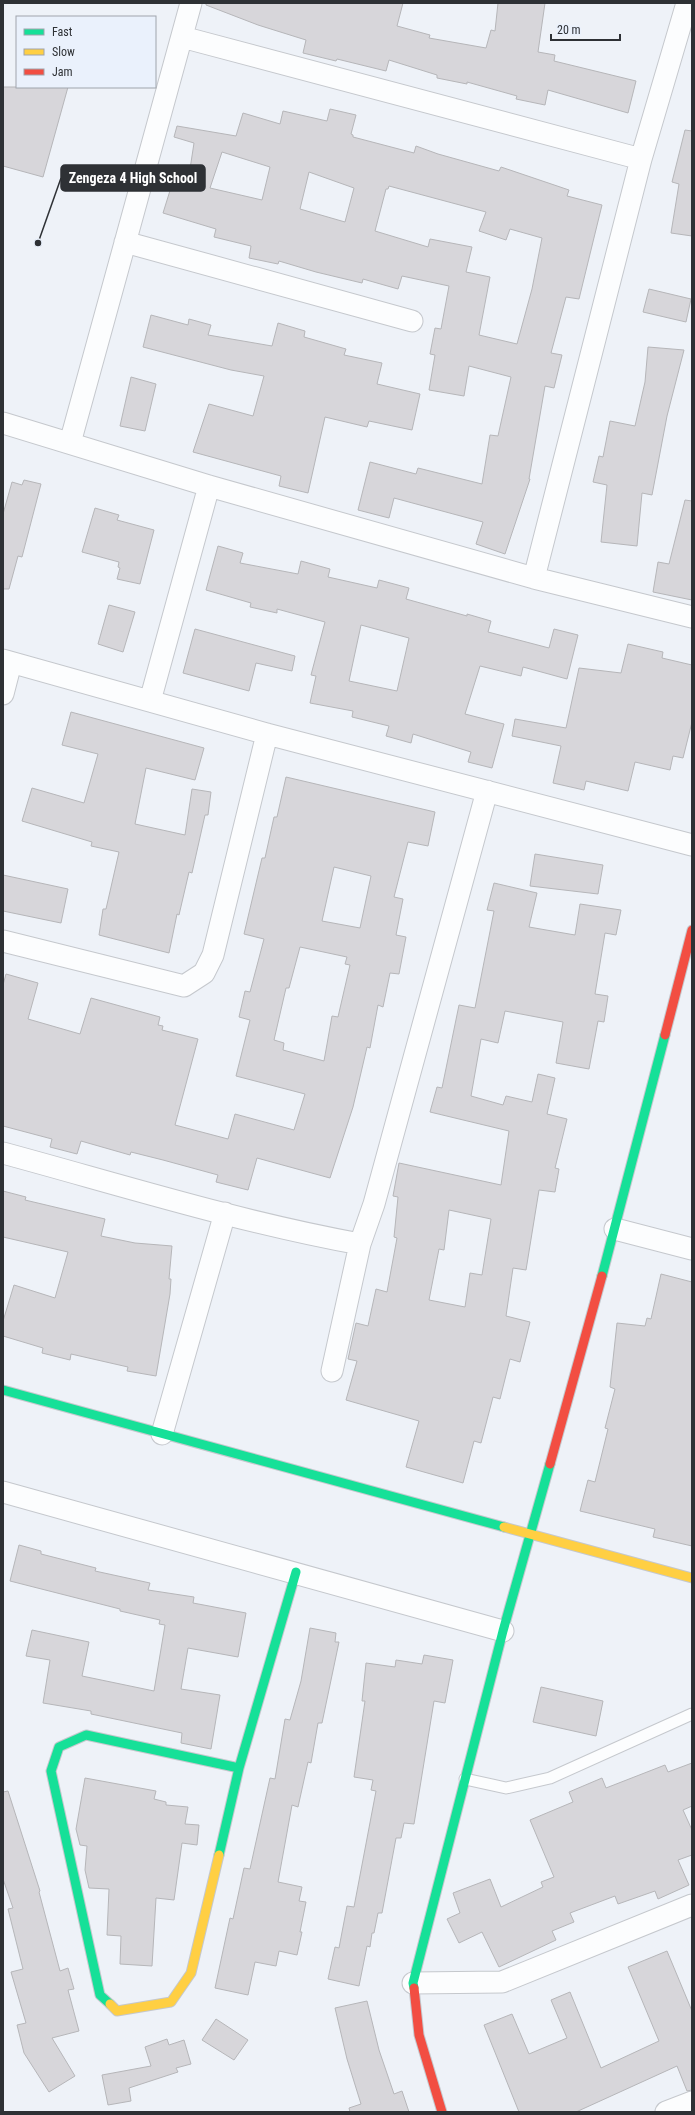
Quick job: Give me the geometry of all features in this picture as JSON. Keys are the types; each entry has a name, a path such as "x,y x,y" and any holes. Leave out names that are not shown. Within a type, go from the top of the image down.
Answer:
{"street":[{"path":"70,443 191,3"},
{"path":"534,578 641,159 687,3"},
{"path":"182,37 641,159"},
{"path":"125,242 412,321"},
{"path":"3,423 209,486 534,578 692,617"},
{"path":"150,701 209,486"},
{"path":"3,694 7,662 267,734 487,790 692,845"},
{"path":"3,941 184,986 204,973 213,955 267,734"},
{"path":"332,1370 360,1244 374,1204 487,790"},
{"path":"442,2112 419,2035 413,1983 503,1631 615,1229 692,930"},
{"path":"3,1152 225,1213 360,1244"},
{"path":"162,1434 225,1213"},
{"path":"615,1229 692,1250"},
{"path":"3,1390 530,1536 692,1578"},
{"path":"3,1492 296,1572 503,1631"},
{"path":"239,1768 86,1735 59,1747 51,1771 100,1995 117,2011 170,2002 191,1973 239,1768 296,1572"},
{"path":"413,1983 502,1982 692,1905"},
{"path":"666,2112 692,2102"}],"lane":[{"path":"465,1779 506,1788 550,1778 692,1714"}],"building":[{"path":"206,3 403,3 397,26 430,35 429,38 486,48 491,30 495,31 498,3 545,3 538,52 555,55 554,61 636,81 628,113 548,90 545,105 516,99 517,96 467,82 467,84 437,78 437,75 389,60 386,71 337,59 336,61 303,53 306,40 258,25 206,5"},
{"path":"3,87 68,88 43,177 3,166"},
{"path":"330,109 356,115 351,134 353,137 414,153 416,146 438,154 499,171 501,167 569,190 567,196 602,205 579,299 566,297 551,353 562,355 554,388 545,386 530,479 505,554 476,544 483,522 394,498 389,518 358,510 370,462 416,474 418,468 482,484 490,435 498,436 511,377 469,366 464,396 429,390 435,355 430,354 435,328 441,329 449,286 402,276 398,289 363,279 362,283 279,261 278,264 249,258 251,246 214,237 216,229 163,213 178,165 190,169 194,143 174,137 177,126 236,136 243,113 280,124 283,111 327,121","holes":["222,152 270,167 262,200 210,188","309,172 354,188 345,222 300,209","389,186 486,212 479,231 506,240 510,229 542,238 532,289 517,344 479,335 490,277 466,272 472,247 430,239 428,247 375,231 386,189 388,189"]},
{"path":"685,130 692,131 692,236 671,233 679,184 672,182"},
{"path":"649,289 691,299 686,322 643,312"},
{"path":"151,315 188,325 189,319 211,325 208,335 272,346 278,323 305,331 304,337 346,349 344,355 382,363 377,384 420,394 412,430 369,421 367,427 325,417 308,493 279,486 281,476 193,452 209,404 253,416 264,376 231,370 143,347"},
{"path":"648,347 684,350 667,416 652,495 642,493 637,546 601,542 607,485 593,482 599,456 603,457 610,421 635,426 645,382"},
{"path":"131,377 156,384 145,431 120,426"},
{"path":"24,480 41,484 22,557 18,556 9,589 3,589 3,514 12,482 22,485"},
{"path":"685,500 692,501 692,600 653,592 658,562 669,564"},
{"path":"95,508 119,515 117,520 154,530 140,584 117,579 120,568 118,567 119,562 82,552"},
{"path":"218,546 243,553 240,563 298,574 301,561 330,569 328,577 377,588 379,580 409,588 406,599 491,621 488,632 549,648 554,629 578,635 567,679 523,667 521,676 480,666 465,714 504,724 492,768 468,762 471,752 413,734 411,743 386,736 389,726 352,717 353,711 310,703 316,676 311,675 325,622 277,609 277,613 250,607 251,603 206,590","holes":["361,625 409,638 397,691 349,681"]},
{"path":"109,605 135,612 123,652 98,644"},
{"path":"195,629 295,656 292,671 256,663 249,691 183,673"},
{"path":"628,644 663,652 662,658 692,665 692,722 683,758 673,756 670,770 635,762 628,791 586,781 584,790 553,783 561,746 512,736 515,719 566,728 579,668 621,673"},
{"path":"71,712 204,748 195,780 146,768 135,824 185,835 192,789 211,792 208,815 205,815 192,873 189,872 179,915 177,914 169,953 99,935 103,909 106,909 119,852 91,846 92,842 22,821 32,788 84,803 98,754 62,745"},
{"path":"286,777 435,812 428,846 408,842 394,897 403,899 396,935 406,937 399,974 390,973 383,1007 378,1005 370,1048 367,1047 353,1107 330,1178 257,1158 248,1190 216,1182 218,1175 131,1152 130,1155 81,1141 77,1154 50,1147 52,1139 3,1126 3,985 6,974 38,983 28,1019 80,1034 91,998 160,1017 158,1025 163,1026 162,1030 198,1039 175,1125 228,1139 235,1114 294,1130 305,1094 236,1076 250,1020 239,1017 245,991 250,992 264,939 244,934 262,858 265,858 274,817 277,817","holes":["334,867 371,876 360,928 322,921","300,947 347,957 345,964 350,965 338,1017 332,1016 324,1061 283,1050 284,1043 274,1040 286,988 289,988"]},
{"path":"535,854 603,865 598,894 530,886"},
{"path":"3,875 68,889 61,923 3,911"},
{"path":"494,883 537,893 529,927 575,935 580,904 621,910 616,935 605,933 595,994 608,996 604,1022 598,1021 589,1069 556,1063 563,1022 505,1011 498,1043 481,1039 471,1096 503,1105 506,1096 532,1102 538,1074 555,1078 547,1114 567,1119 555,1168 559,1169 555,1192 539,1190 526,1270 513,1268 506,1316 530,1322 520,1362 510,1359 500,1399 493,1397 481,1443 474,1441 463,1483 406,1467 419,1421 346,1400 357,1361 348,1359 356,1323 368,1326 376,1289 387,1292 397,1238 394,1237 398,1197 393,1196 399,1163 501,1185 509,1131 430,1112 437,1087 442,1088 459,1005 475,1008 494,911 487,910","holes":["449,1210 491,1219 482,1275 470,1273 465,1307 429,1300 439,1249 444,1250"]},
{"path":"3,1191 26,1197 25,1200 105,1219 101,1236 135,1243 172,1246 169,1279 171,1279 170,1294 156,1376 127,1371 128,1367 71,1354 70,1360 42,1353 43,1348 3,1336 3,1321 14,1285 55,1298 68,1252 3,1237"},
{"path":"661,1274 692,1282 692,1546 653,1537 655,1529 580,1511 588,1480 595,1482 608,1429 605,1428 615,1389 610,1387 617,1323 645,1326 647,1318 651,1319"},
{"path":"19,1545 41,1551 41,1554 96,1568 95,1571 150,1583 148,1590 194,1597 193,1603 246,1613 238,1657 188,1648 181,1689 220,1695 211,1749 181,1743 182,1733 91,1714 91,1711 43,1703 50,1660 26,1656 32,1630 89,1642 82,1676 154,1691 165,1625 159,1624 160,1620 120,1611 120,1609 10,1581"},
{"path":"310,1628 336,1633 335,1642 339,1642 322,1723 318,1723 311,1763 308,1762 298,1807 292,1805 278,1882 302,1887 299,1901 306,1902 297,1955 279,1951 276,1966 255,1962 248,1995 215,1988 230,1918 233,1919 244,1868 250,1869 270,1778 275,1779 285,1719 290,1720 301,1681"},
{"path":"424,1655 453,1660 445,1703 434,1701 414,1824 404,1823 401,1838 396,1838 382,1913 378,1913 374,1933 372,1933 370,1947 367,1946 359,1986 328,1979 335,1947 339,1948 347,1906 354,1907 376,1791 371,1790 373,1780 354,1777 365,1701 362,1701 366,1663 395,1667 396,1660 422,1664"},
{"path":"541,1687 603,1701 596,1736 533,1722"},
{"path":"692,1763 692,1806 683,1810 692,1830 692,1855 678,1860 689,1885 658,1899 655,1891 618,1904 615,1896 570,1913 574,1922 552,1931 556,1940 499,1967 482,1932 459,1943 447,1919 460,1913 453,1893 490,1879 501,1907 543,1887 541,1882 554,1877 530,1820 573,1802 569,1792 602,1778 606,1788 665,1765 668,1772"},
{"path":"85,1778 156,1791 154,1799 166,1802 166,1805 188,1807 185,1824 199,1825 197,1845 182,1843 174,1900 156,1898 152,1966 120,1964 121,1936 107,1935 109,1889 89,1888 85,1870 87,1846 80,1845 76,1829"},
{"path":"8,1791 40,1891 39,1892 60,1971 68,1968 74,1989 68,1990 79,2031 52,2038 75,2076 49,2092 24,2053 17,2025 26,2023 11,1972 23,1969 8,1909 13,1908 3,1879 3,1792"},
{"path":"667,1951 692,2011 692,2090 687,2091 677,2066 576,2112 519,2112 484,2025 512,2014 529,2054 567,2038 551,2000 570,1992 601,2068 659,2041 628,1967"},
{"path":"367,2001 379,2050 394,2094 402,2091 409,2112 350,2112 349,2108 361,2104 347,2059 335,2008"},
{"path":"216,2019 248,2040 234,2060 202,2040"},
{"path":"167,2039 169,2045 184,2040 191,2064 176,2068 178,2072 129,2088 131,2101 108,2105 102,2075 151,2066 145,2047"}],"traffic: fast":[{"path":"602,1276 665,1035"},
{"path":"3,1390 504,1527"},
{"path":"414,1988 413,1983 503,1631 550,1464"},
{"path":"219,1855 239,1768 296,1572"},
{"path":"110,2004 100,1995 51,1771 59,1747 86,1735 239,1768"}],"traffic: slow":[{"path":"504,1527 692,1578"},
{"path":"110,2004 117,2011 171,2002 191,1973 219,1855"}],"traffic: jam":[{"path":"665,1035 692,930"},
{"path":"550,1464 602,1276"},
{"path":"414,1988 419,2035 442,2112"}],"place":[{"name":"Zengeza 4 High School","path":"38,243"}]}
